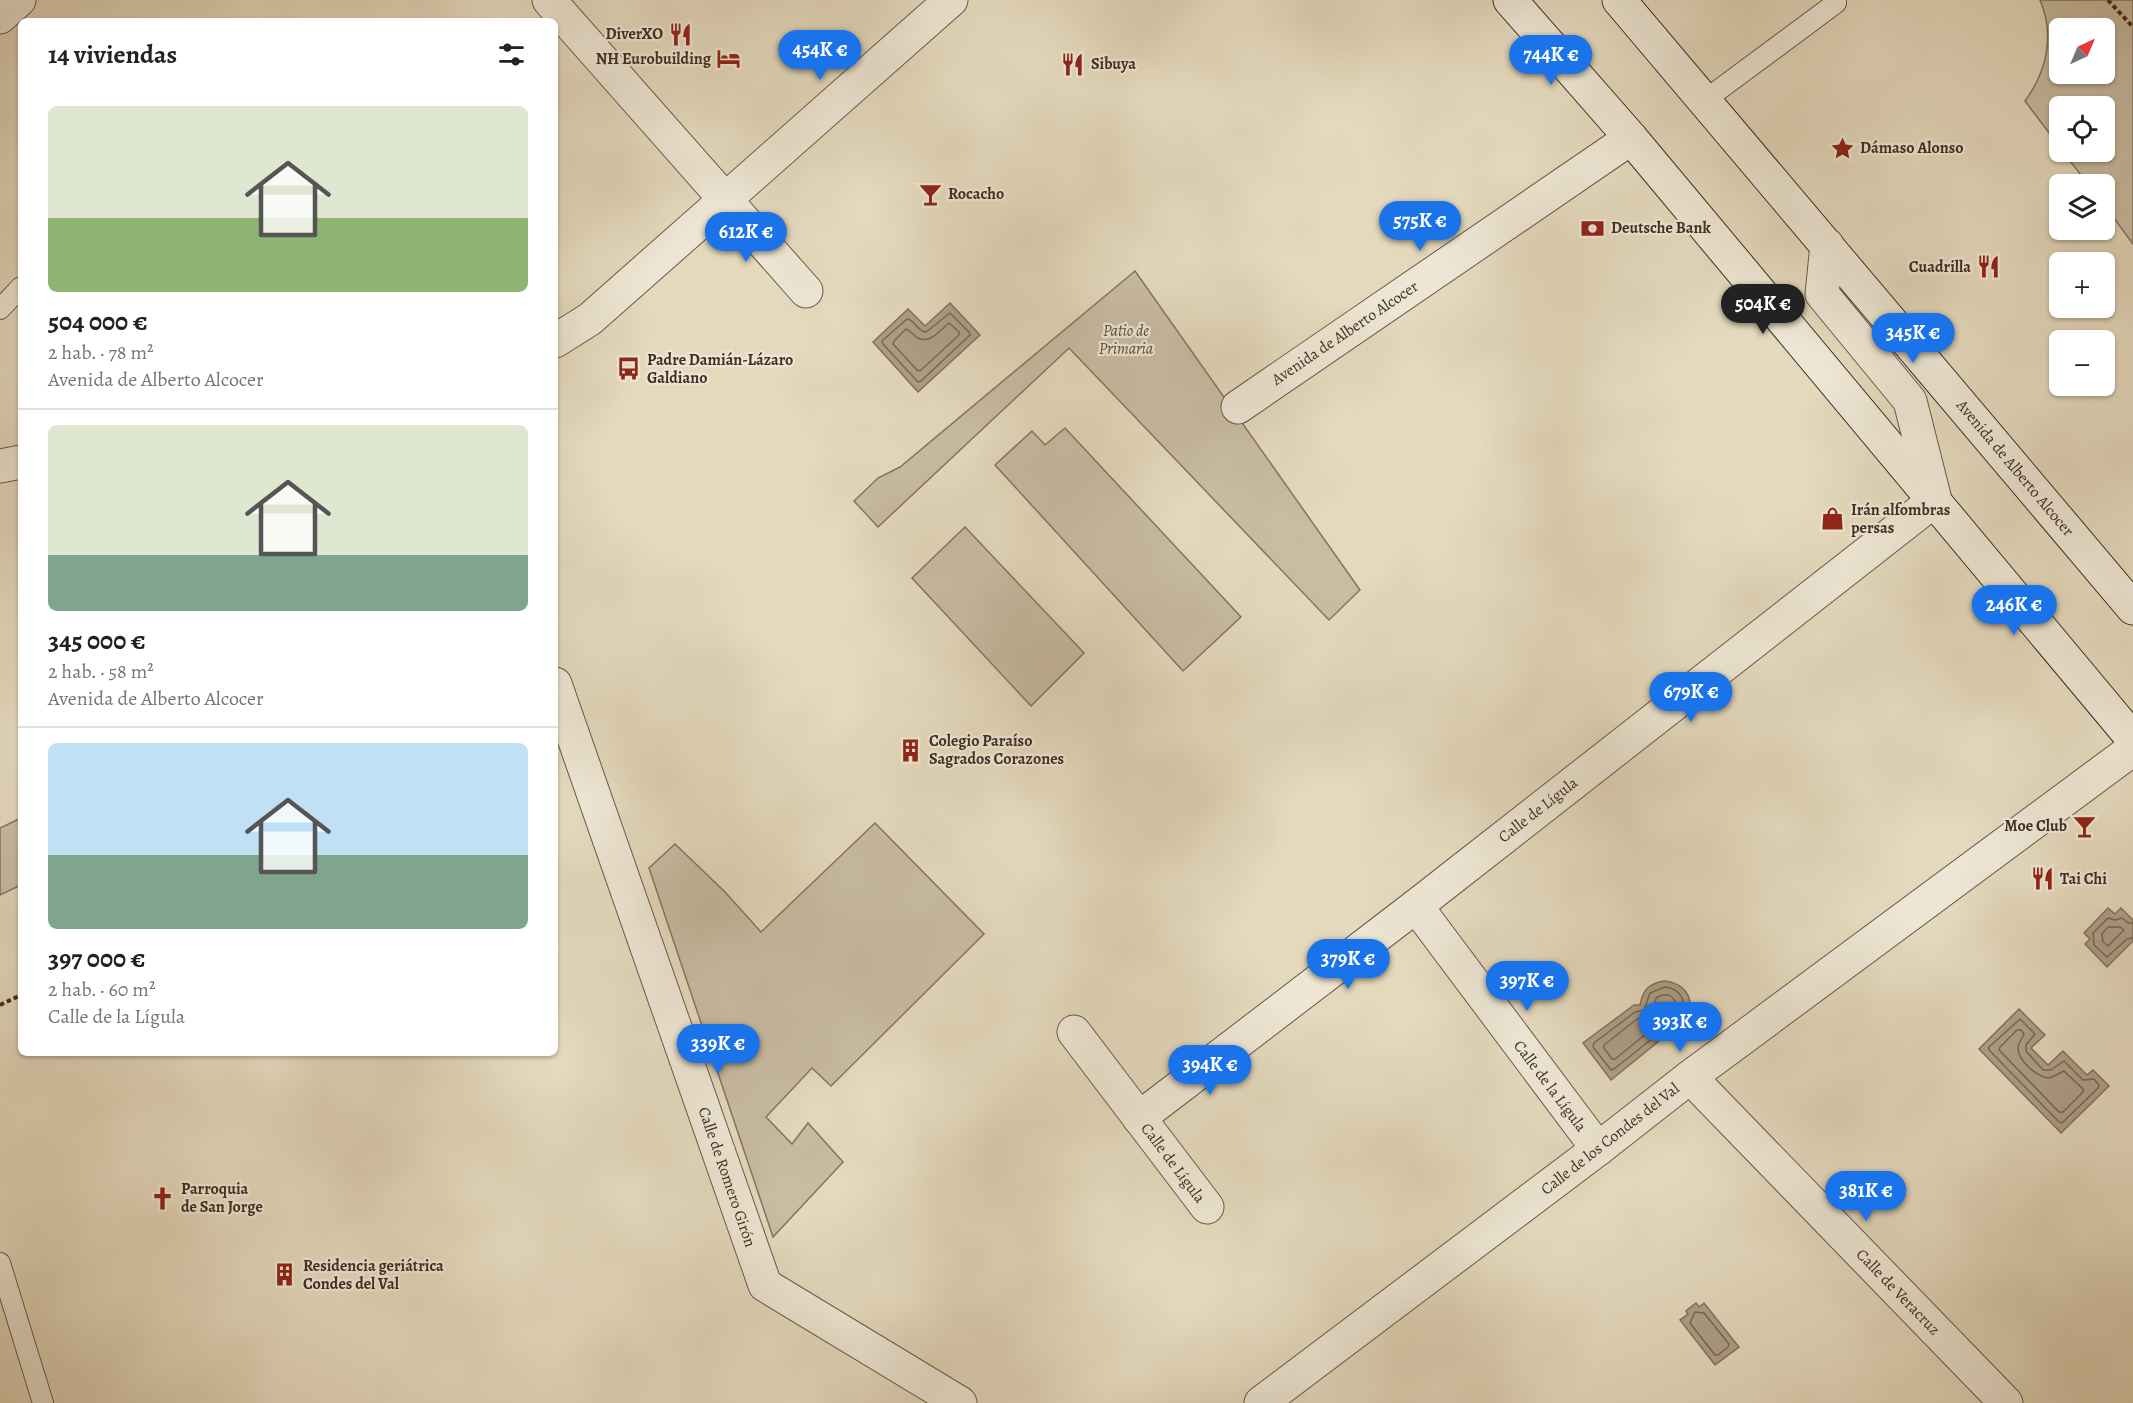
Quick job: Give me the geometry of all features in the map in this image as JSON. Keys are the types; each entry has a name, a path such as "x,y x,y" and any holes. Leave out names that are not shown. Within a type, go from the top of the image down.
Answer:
{"street":[{"path":"0,17 19,0"},
{"path":"549,0 806,291"},
{"path":"558,339 590,319 951,0"},
{"path":"1510,0 1631,138 2133,739"},
{"name":"Avenida de Alberto Alcocer","path":"1619,0 2133,608"},
{"name":"Avenida de Alberto Alcocer","path":"1238,407 1631,138"},
{"path":"1827,245 1822,294 1910,401 1935,500"},
{"path":"0,466 18,463"},
{"name":"Calle de Lígula","path":"1139,1118 1416,906 1935,500"},
{"name":"Calle de Romero Girón","path":"558,693 765,1285 960,1403"},
{"name":"Calle de los Condes del Val","path":"1261,1403 1690,1077 2133,749"},
{"name":"Calle de la Lígula","path":"1416,906 1598,1149"},
{"name":"Calle de Lígula","path":"1074,1032 1207,1207"},
{"name":"Calle de Veracruz","path":"1690,1077 2006,1403"}],"lane":[{"path":"1705,100 1836,3"},
{"path":"0,309 18,290"},
{"path":"0,1263 43,1403"}],"path":[{"path":"2108,0 2133,27"},
{"path":"0,1005 18,996"}],"green space":[{"path":"2040,0 2133,0 2133,244 2115,220 2115,174 2080,174 2071,162 2115,162 2115,96 2049,96 2049,133 2025,101 2043,65 2048,39"},
{"name":"Patio de Primaria","path":"1135,271 1360,590 1329,620 1069,348 878,527 854,501 878,478 900,467"},
{"path":"1065,428 1241,617 1183,671 995,465 1032,431 1045,445"},
{"path":"965,527 1084,653 1031,706 912,578"},
{"path":"18,819 18,886 0,895 0,828"},
{"path":"875,823 984,934 831,1086 812,1068 766,1117 792,1144 808,1123 843,1162 773,1237 649,868 675,844 725,892 761,932"}],"water":[{"path":"950,303 980,335 918,392 873,342 908,309 925,326"},
{"path":"2108,908 2115,914 2121,908 2133,920 2133,941 2107,967 2085,944 2090,939 2084,933"},
{"path":"1664,981 1675,983 1688,995 1690,1011 1687,1019 1675,1034 1661,1033 1659,1041 1611,1080 1583,1043 1634,1005 1640,1005 1643,995 1650,986"},
{"path":"2019,1009 2045,1035 2031,1048 2048,1065 2063,1051 2087,1075 2093,1070 2109,1086 2061,1133 1979,1049"},
{"path":"1696,1303 1699,1307 1704,1303 1739,1347 1715,1365 1680,1320"}],"place":[{"name":"DiverXO","path":"681,34"},
{"name":"NH Eurobuilding","path":"729,59"},
{"name":"Sibuya","path":"1073,64"},
{"name":"Dámaso Alonso","path":"1842,148"},
{"name":"Rocacho","path":"930,194"},
{"name":"Deutsche Bank","path":"1593,228"},
{"name":"Cuadrilla","path":"1989,267"},
{"name":"Padre Damián-Lázaro Galdiano","path":"629,369"},
{"name":"Irán alfombras persas","path":"1833,519"},
{"name":"Colegio Paraíso Sagrados Corazones","path":"911,750"},
{"name":"Moe Club","path":"2085,826"},
{"name":"Tai Chi","path":"2042,879"},
{"name":"Parroquia de San Jorge","path":"163,1198"},
{"name":"Residencia geriátrica Condes del Val","path":"285,1275"}]}
